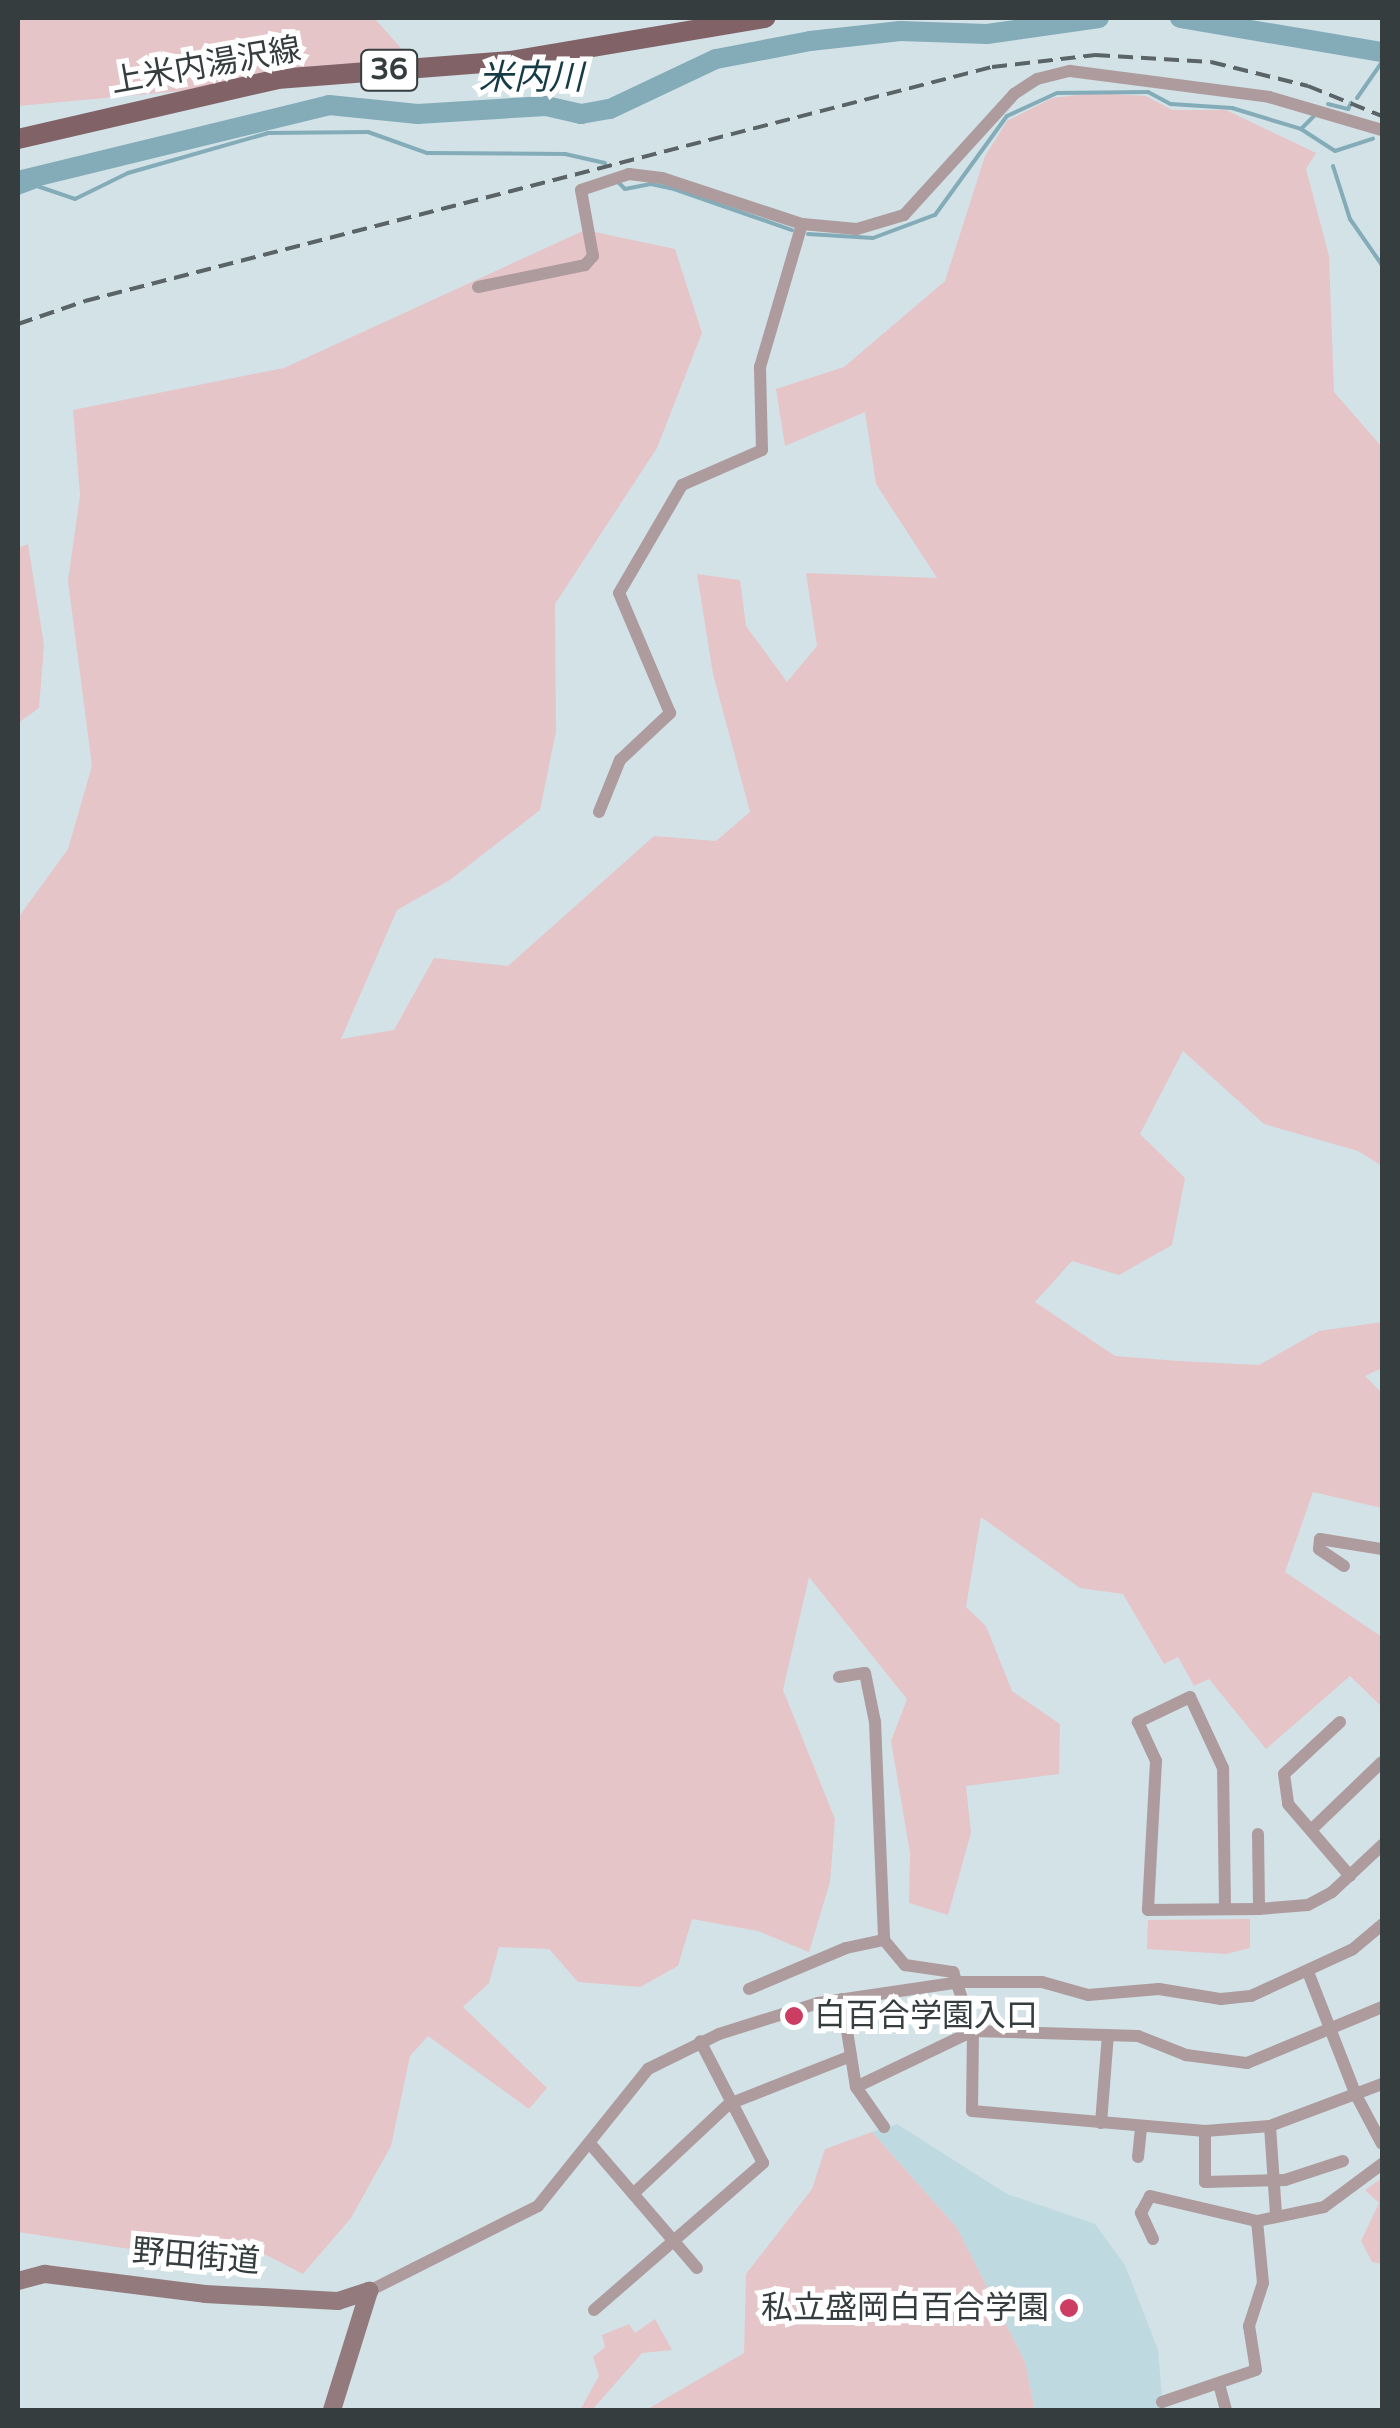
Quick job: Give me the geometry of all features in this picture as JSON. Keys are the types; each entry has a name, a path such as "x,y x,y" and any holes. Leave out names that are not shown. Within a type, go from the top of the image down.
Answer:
{"main road":[{"name":"上米内湯沢線","path":"18,139 277,79 510,61 764,18"}],"street":[{"path":"478,286 585,265 594,256 580,190 630,174 662,178 802,224 857,229 904,215 1014,94 1037,79 1070,71 1269,96 1382,130"},
{"path":"599,812 620,760 670,713 619,593 682,484 762,450 760,367 802,224"},
{"path":"1344,1566 1318,1549 1320,1540 1382,1549"},
{"path":"840,1677 865,1674 875,1722 884,1940 906,1965 953,1972 960,1982 974,2031 972,2111 1141,2128 1270,2126 1382,2084"},
{"path":"1225,1908 1223,1768 1190,1697 1138,1722 1156,1761 1148,1910 1259,1909 1308,1905 1350,1876 1382,1845"},
{"path":"1340,1722 1284,1774 1288,1804 1350,1876"},
{"path":"1311,1830 1382,1762"},
{"path":"1258,1834 1259,1909"},
{"path":"332,2410 369,2291 538,2206 592,2146 648,2069 700,2041 842,1999 960,1982 1042,1982 1108,1995 1159,1989 1221,2000 1251,1996 1308,1972 1382,1925"},
{"path":"750,1989 846,1948 884,1940"},
{"path":"1308,1972 1356,2094 1382,2144"},
{"path":"842,1999 856,2087 884,2126"},
{"path":"856,2087 974,2031 1144,2037 1186,2056 1247,2063 1382,2008"},
{"path":"1101,2123 1108,2035"},
{"path":"594,2310 763,2163 729,2104 700,2041"},
{"path":"633,2194 729,2104 850,2056"},
{"path":"1270,2126 1276,2215"},
{"path":"1138,2156 1141,2128"},
{"path":"1205,2130 1205,2182 1273,2181 1342,2160"},
{"path":"592,2146 697,2268"},
{"path":"1363,2184 1382,2168"},
{"path":"1152,2239 1141,2213 1150,2196 1257,2221 1324,2207 1382,2168"},
{"path":"1162,2402 1256,2370 1249,2326 1263,2283 1257,2221"},
{"name":"野田街道","path":"18,2281 45,2274 205,2294 338,2301 369,2291"},
{"path":"1220,2384 1226,2410"}],"shaded area":[{"path":"18,18 374,18 420,69 18,106"},
{"path":"1094,93 1146,96 1172,110 1226,110 1316,153 1306,169 1329,256 1334,392 1382,447 1382,1166 1358,1151 1264,1124 1183,1051 1140,1134 1185,1178 1172,1245 1119,1275 1072,1261 1035,1302 1115,1356 1178,1361 1259,1365 1319,1331 1382,1322 1382,1368 1365,1376 1382,1393 1382,1508 1313,1492 1285,1572 1382,1637 1382,1707 1350,1676 1266,1749 1209,1679 1194,1686 1178,1657 1164,1664 1123,1594 1080,1588 981,1517 966,1607 986,1626 1012,1691 1060,1724 1059,1774 966,1786 971,1833 948,1915 909,1903 910,1853 891,1741 907,1699 809,1577 783,1690 835,1819 830,1882 809,1952 758,1931 692,1919 678,1966 640,1987 578,1982 549,1949 499,1947 489,1983 463,2007 547,2088 529,2109 428,2036 410,2056 391,2146 351,2218 303,2274 235,2239 169,2255 18,2232 18,918 68,849 92,766 68,581 80,495 73,410 284,368 585,230 675,249 702,333 657,448 555,604 556,731 540,810 450,880 397,910 341,1039 394,1030 434,958 508,966 654,836 716,841 750,812 713,674 697,574 740,580 746,626 787,682 817,646 806,573 937,578 876,484 865,412 785,446 776,389 844,367 945,281 985,156 1007,121 1052,98"},
{"path":"28,544 44,645 39,708 18,723 18,548"},
{"path":"1250,1919 1250,1948 1226,1954 1147,1949 1148,1920"},
{"name":"私立盛岡白百合学園","path":"897,2124 1007,2194 1095,2224 1125,2265 1158,2350 1163,2410 1035,2410 1025,2362 957,2228 872,2132"},
{"path":"872,2132 957,2228 1025,2362 1035,2410 646,2410 744,2353 746,2274 812,2189 825,2149"},
{"path":"1382,2178 1382,2264 1372,2262 1361,2241 1379,2203 1365,2190"},
{"path":"655,2319 672,2350 642,2353 592,2410 580,2410 599,2376 593,2357 605,2347 602,2335 629,2324 635,2333"}],"waterway":[{"name":"米内川","path":"1055,18 1057,24"},
{"name":"米内川","path":"18,181 329,105 418,114 546,106 581,114 610,109 716,59 810,41 900,31 987,34 1099,18"},
{"name":"米内川","path":"1180,18 1382,52"},
{"path":"1357,98 1382,62"},
{"path":"808,234 873,238 935,215 1007,116 1057,93 1148,92 1171,104 1232,108 1301,129 1314,116"},
{"path":"1328,104 1348,109 1351,103"},
{"path":"1301,129 1335,151 1373,139"},
{"path":"18,193 37,186 75,199 128,173 268,133 368,132 427,153 565,154 605,163"},
{"path":"1333,166 1350,219 1382,265"},
{"path":"617,181 625,189 651,184 674,189 792,230"}],"railway":[{"path":"18,324 85,301 992,67 1095,55 1211,62 1308,86 1382,116"}],"place":[{"name":"白百合学園入口","path":"794,2016"},
{"name":"私立盛岡白百合学園","path":"1069,2308"}]}
